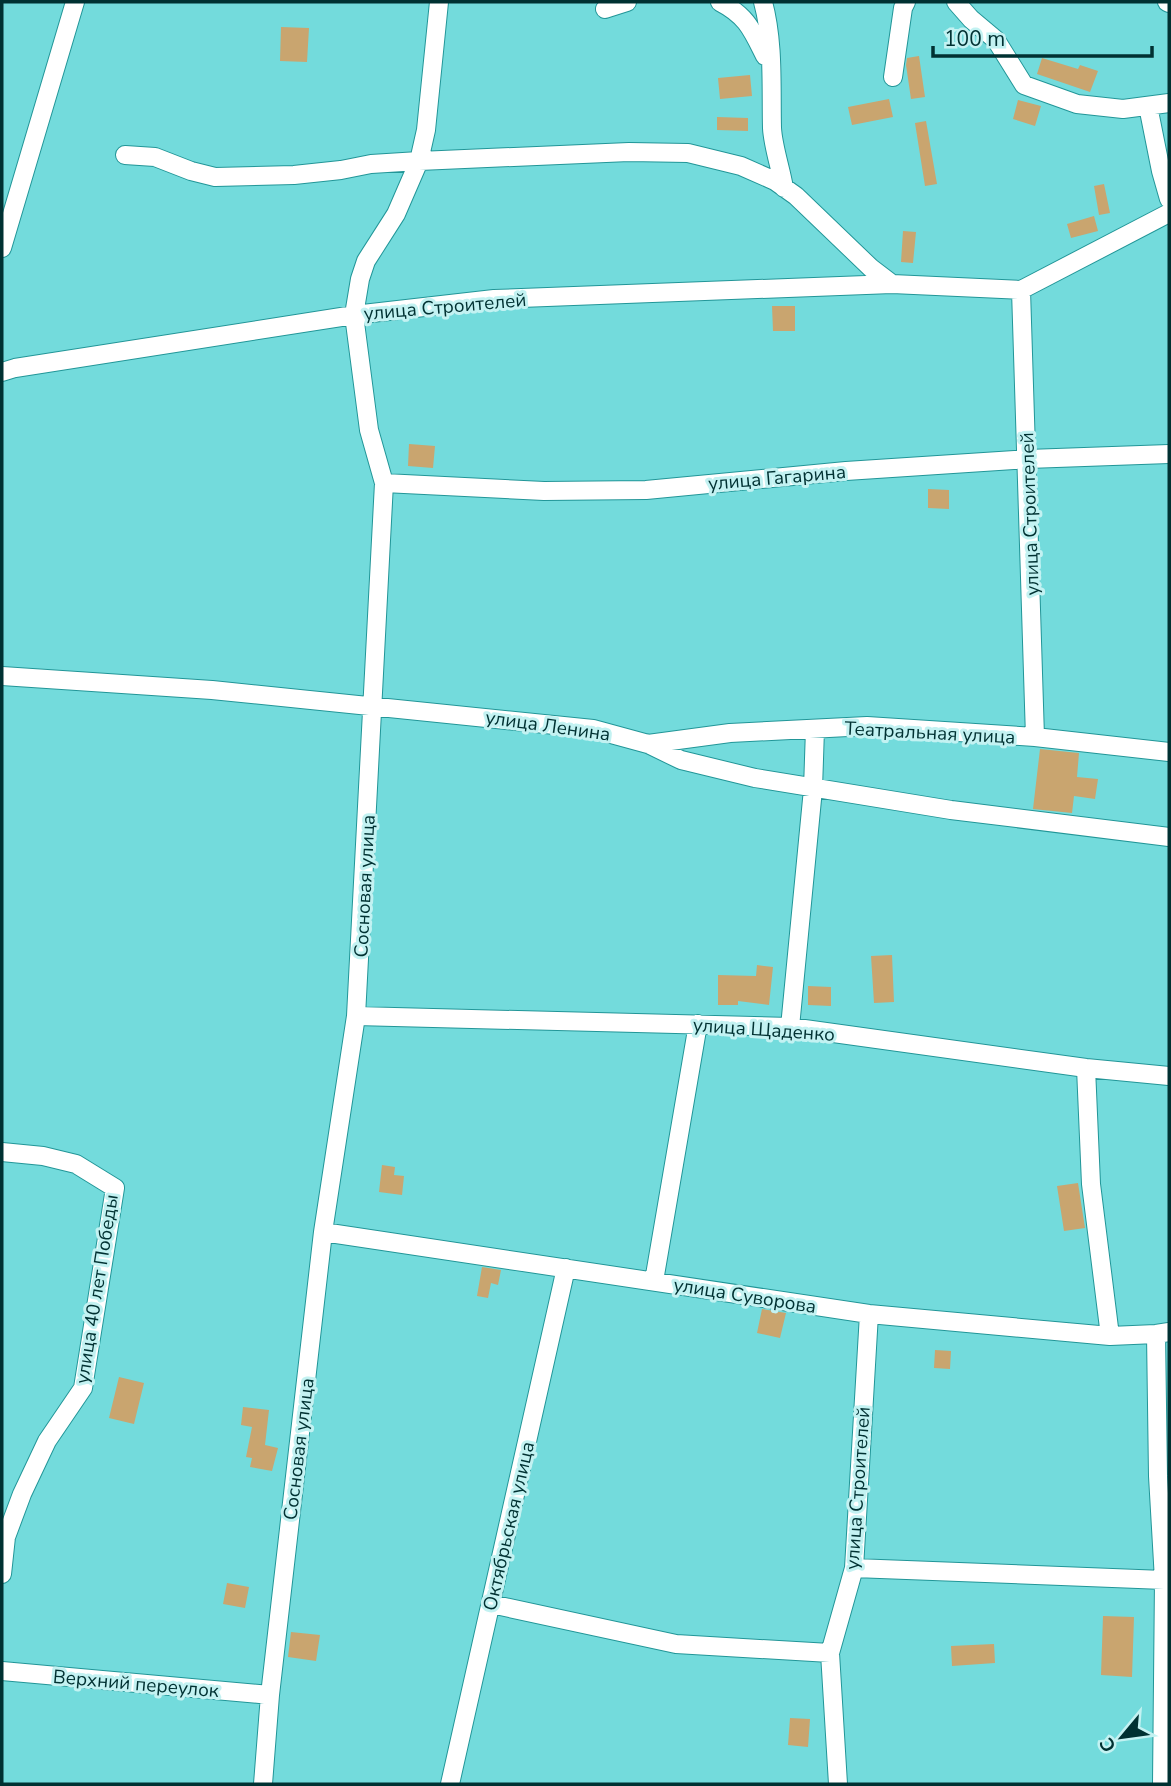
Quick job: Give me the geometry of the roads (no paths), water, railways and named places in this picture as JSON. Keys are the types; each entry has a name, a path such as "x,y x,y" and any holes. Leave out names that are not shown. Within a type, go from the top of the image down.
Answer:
{"street":[{"path":"2,248 75,2"},
{"name":"Сосновая улица","path":"262,1784 323,1232 356,1016 384,483 369,430 354,315 366,261 396,214 419,161 426,130 439,2"},
{"path":"605,9 627,2"},
{"path":"720,2 737,11 750,25 772,69"},
{"path":"763,2 774,83 772,131 784,188"},
{"path":"893,77 906,2"},
{"path":"956,2 996,40 1024,85 1077,104 1123,109 1169,103"},
{"path":"1148,106 1169,199"},
{"path":"125,155 155,157 215,177 295,175 371,164 419,161 629,152 688,153 741,166 775,181 892,284"},
{"path":"1021,290 1169,213"},
{"name":"улица Строителей","path":"2,372 354,315 494,299 892,284 1021,290 1035,737"},
{"name":"улица Гагарина","path":"384,483 544,491 646,490 846,471 1028,459 1169,454"},
{"name":"улица Ленина","path":"2,676 212,690 593,729 648,744 666,754 707,768 813,789 951,810 1169,837"},
{"name":"Театральная улица","path":"648,744 730,733 867,726 1035,737 1169,752"},
{"path":"790,1027 813,789 815,729"},
{"name":"улица Щаденко","path":"356,1016 790,1027 1086,1068 1169,1076"},
{"path":"654,1282 698,1024"},
{"path":"1086,1068 1091,1184 1111,1336"},
{"name":"улица 40 лет Победы","path":"2,1152 43,1156 76,1164 115,1188 83,1388 47,1441 22,1494 6,1536 2,1574"},
{"name":"улица Суворова","path":"323,1232 869,1314 1111,1336 1163,1333"},
{"name":"Октябрьская улица","path":"450,1784 566,1268"},
{"name":"улица Строителей","path":"838,1784 830,1653 854,1567 869,1314"},
{"path":"1162,1784 1164,1580 1158,1476 1163,1333"},
{"path":"854,1567 1164,1580"},
{"path":"491,1604 676,1644 830,1653"},
{"name":"Верхний переулок","path":"2,1671 270,1695"}]}
